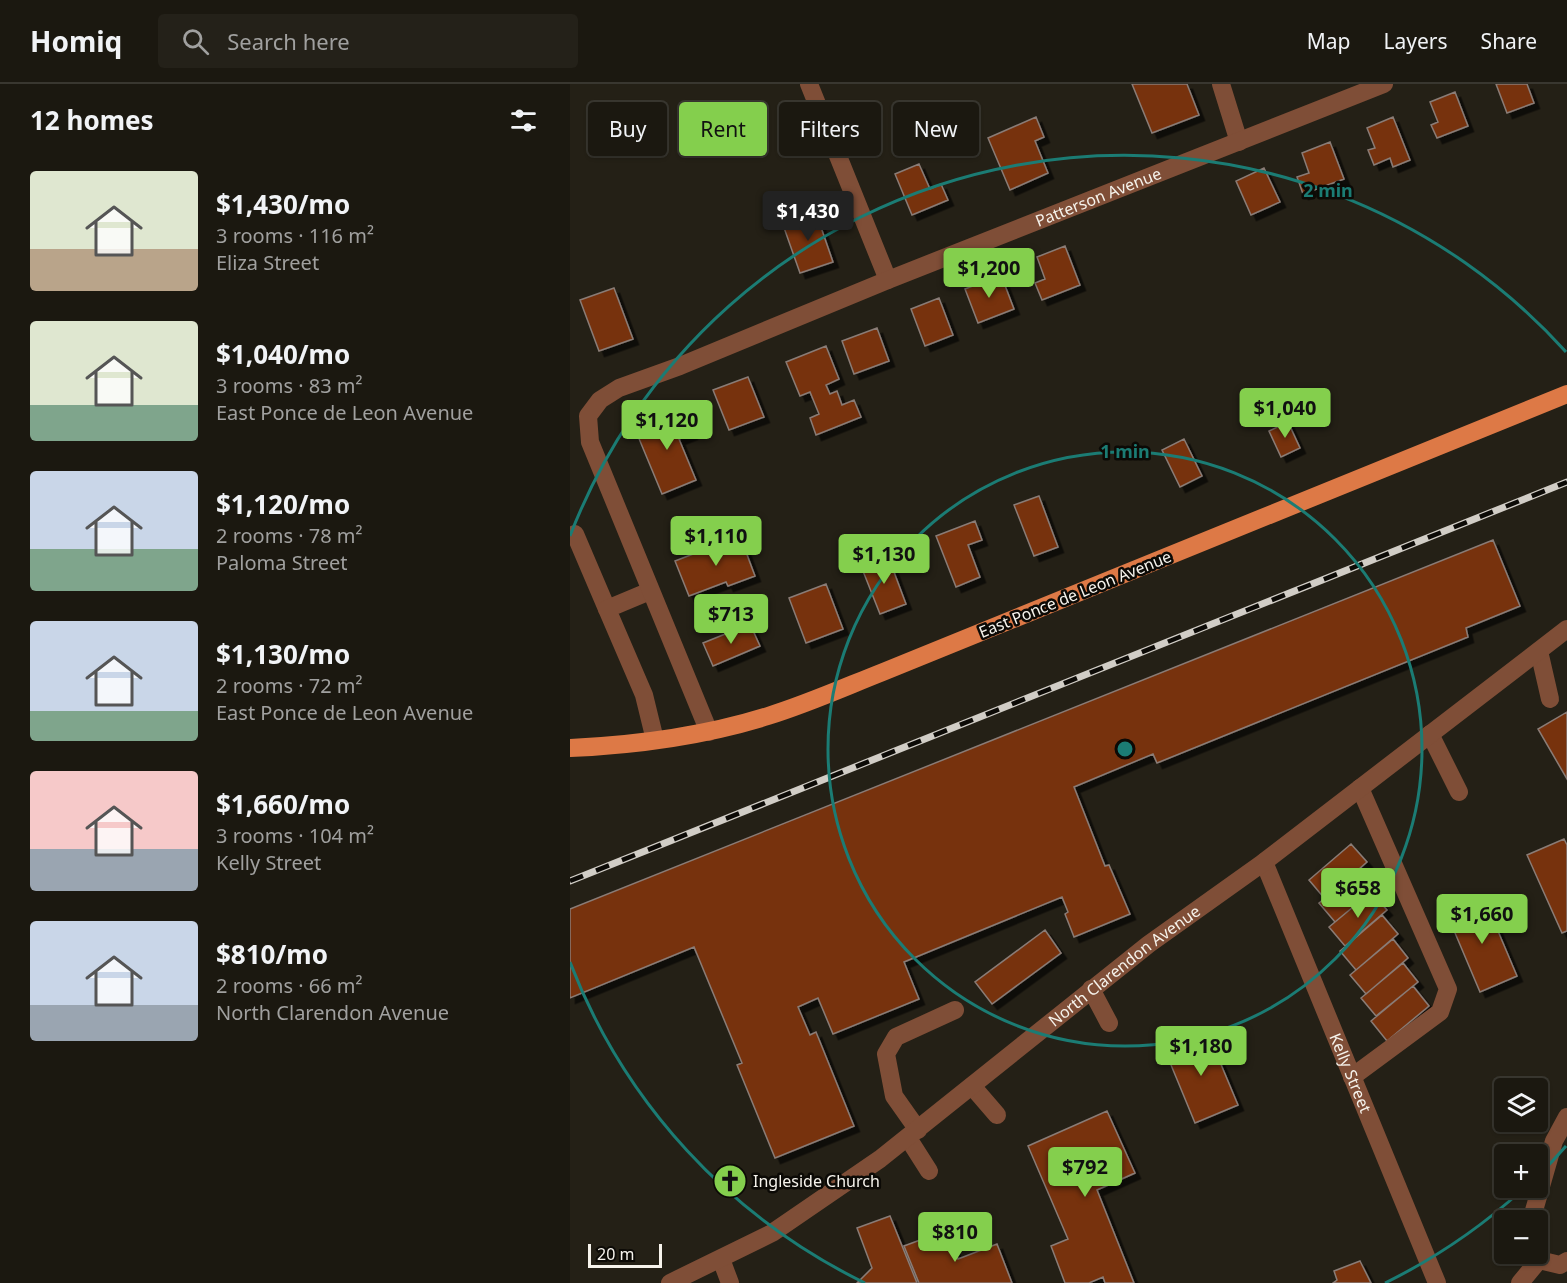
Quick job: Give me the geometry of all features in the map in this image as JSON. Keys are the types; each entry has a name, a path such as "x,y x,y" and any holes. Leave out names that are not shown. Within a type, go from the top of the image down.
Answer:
{"main road":[{"name":"East Ponce de Leon Avenue","path":"570,748 617,746 709,732 769,716 883,672 1567,394"}],"street":[{"path":"809,84 888,280"},
{"path":"1221,84 1239,142"},
{"name":"Patterson Avenue","path":"650,591 590,442 588,416 600,400 619,388 680,366 888,280 1384,84"},
{"path":"575,534 644,695 655,740"},
{"path":"607,609 650,591 709,732"},
{"name":"North Clarendon Avenue","path":"670,1283 772,1233 913,1134 1149,944 1264,862 1567,629"},
{"path":"1539,651 1550,699"},
{"path":"1431,734 1459,792"},
{"path":"1352,1077 1440,1012 1448,989 1360,788"},
{"name":"Kelly Street","path":"1264,862 1437,1283"},
{"path":"1091,989 1109,1023"},
{"path":"929,1171 894,1096 886,1054 896,1037 955,1010"},
{"path":"972,1086 997,1115"},
{"path":"1534,1210 1554,1141 1567,1117"},
{"path":"721,1258 730,1283"},
{"path":"1548,1261 1560,1265 1567,1261"},
{"path":"1520,1283 1533,1264"}],"building":[{"path":"1132,84 1187,84 1199,115 1152,133"},
{"path":"1496,84 1527,84 1534,103 1507,113"},
{"path":"1455,92 1468,126 1437,138 1431,125 1438,122 1430,102"},
{"path":"1036,117 1044,137 1035,141 1048,173 1010,190 988,138"},
{"path":"1393,117 1410,160 1393,167 1390,158 1374,165 1368,150 1375,148 1367,128"},
{"path":"1330,142 1344,179 1303,194 1297,177 1309,173 1302,153"},
{"path":"919,164 930,189 941,184 948,200 912,215 895,174"},
{"path":"1264,168 1280,202 1251,215 1236,181"},
{"path":"815,210 833,262 800,273 782,222"},
{"path":"1065,246 1080,285 1042,300 1035,283 1045,279 1037,257"},
{"path":"1001,275 1014,309 978,323 965,289"},
{"path":"614,288 633,339 599,351 580,300"},
{"path":"939,298 953,335 925,346 911,309"},
{"path":"877,328 889,361 854,374 842,341"},
{"path":"826,346 839,379 826,385 830,394 837,391 842,405 854,400 861,417 816,435 810,418 819,414 810,392 800,396 786,362"},
{"path":"748,377 764,417 729,430 713,390"},
{"path":"681,409 692,434 679,439 696,480 662,494 635,429"},
{"path":"1288,422 1300,448 1281,457 1269,431"},
{"path":"1184,439 1202,476 1180,487 1162,450"},
{"path":"1039,496 1058,547 1034,556 1014,505"},
{"path":"975,521 982,540 968,545 980,577 956,587 936,536"},
{"path":"740,536 755,576 728,586 726,582 689,596 675,561"},
{"path":"1493,540 1520,606 1466,628 1468,637 1157,763 1153,754 1074,787 1105,866 1109,865 1130,914 1074,937 1065,914 1068,912 1062,897 904,962 919,999 833,1034 818,998 798,1007 810,1035 816,1032 854,1126 775,1158 737,1065 742,1063 694,947 570,998 570,909"},
{"path":"888,556 906,604 880,614 861,566"},
{"path":"826,584 843,629 806,643 789,598"},
{"path":"750,624 760,646 713,666 703,643"},
{"path":"1567,712 1567,779 1538,729"},
{"path":"1564,839 1567,845 1567,931 1562,933 1527,855"},
{"path":"1351,844 1367,862 1325,899 1309,880"},
{"path":"1361,868 1377,887 1335,922 1319,903"},
{"path":"1371,892 1387,910 1345,946 1329,927"},
{"path":"1484,898 1517,976 1480,992 1447,914"},
{"path":"1382,915 1398,934 1356,970 1340,951"},
{"path":"1045,930 1061,953 992,1004 975,982"},
{"path":"1393,939 1408,958 1366,994 1350,975"},
{"path":"1403,963 1418,982 1376,1016 1361,998"},
{"path":"1413,986 1429,1006 1387,1041 1371,1021"},
{"path":"1207,1031 1238,1105 1195,1123 1164,1048"},
{"path":"1107,1111 1135,1173 1097,1190 1134,1283 1105,1283 1103,1277 1089,1283 1065,1283 1051,1246 1068,1239 1028,1146"},
{"path":"890,1216 917,1283 857,1283 872,1268 857,1228"},
{"path":"947,1230 958,1259 997,1244 1012,1283 919,1283 904,1246"},
{"path":"1360,1261 1371,1283 1333,1283 1337,1280 1334,1271"}],"railway":[{"path":"570,881 1567,482"}],"place":[{"name":"Ingleside Church","path":"730,1181"}]}
